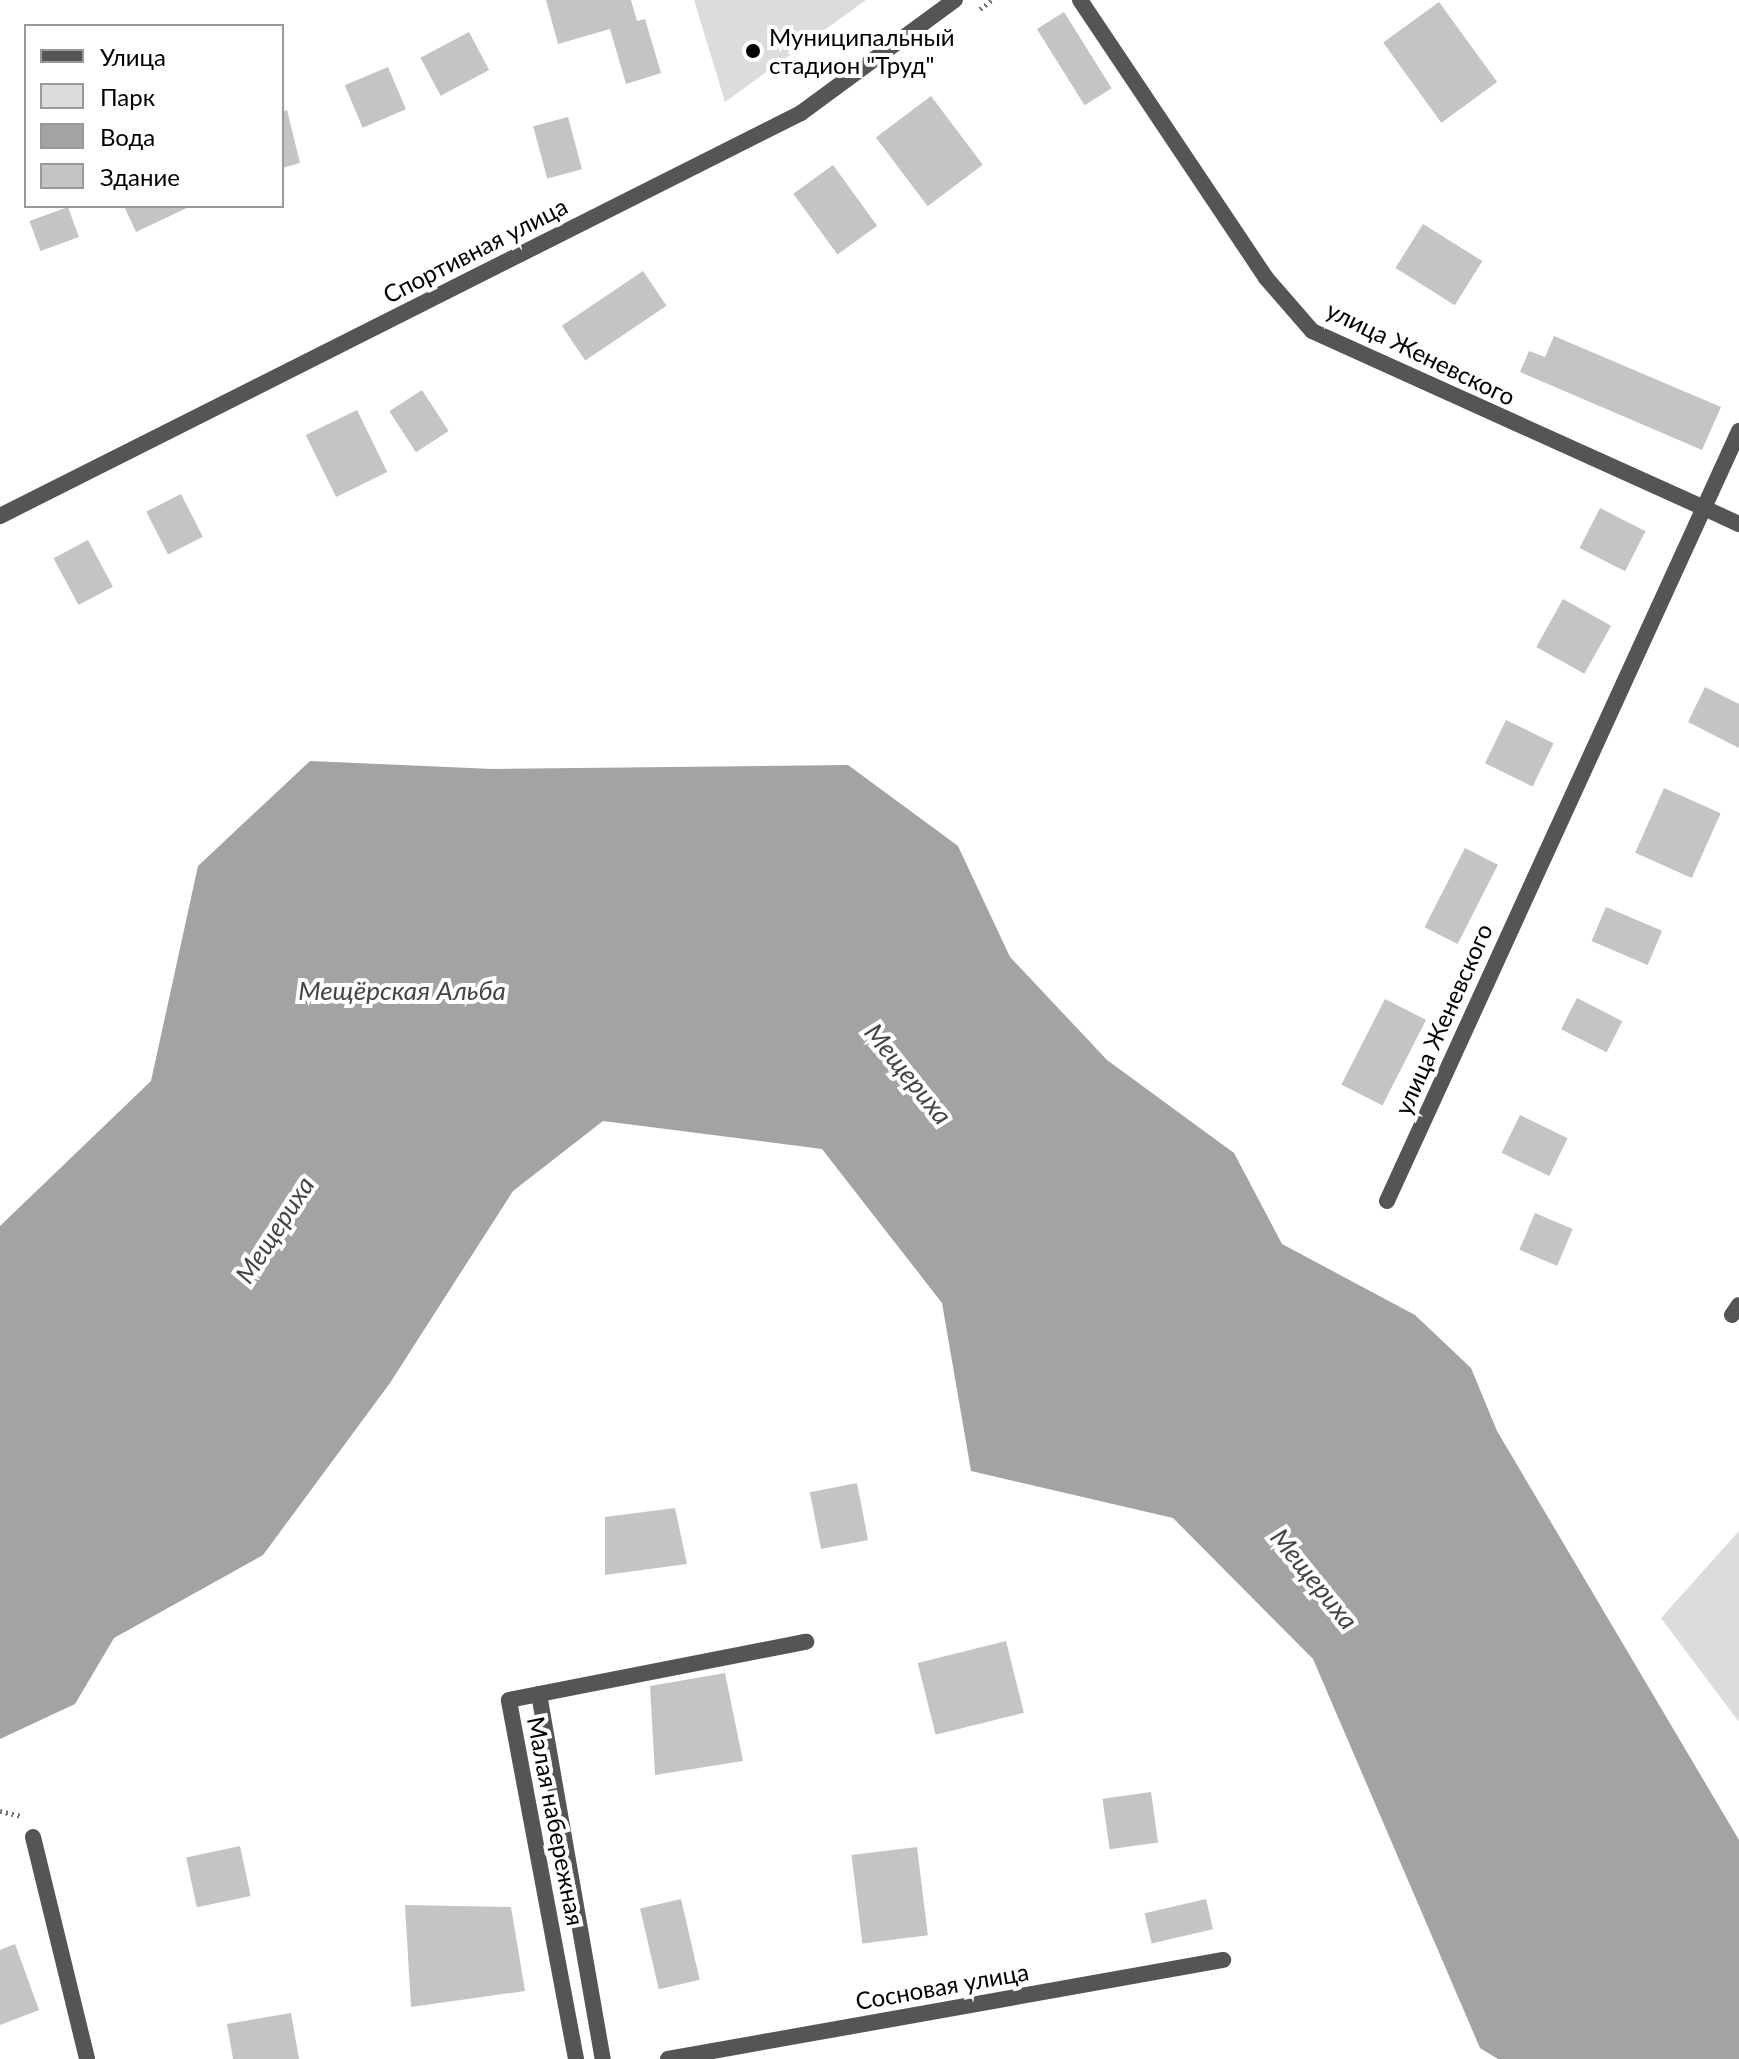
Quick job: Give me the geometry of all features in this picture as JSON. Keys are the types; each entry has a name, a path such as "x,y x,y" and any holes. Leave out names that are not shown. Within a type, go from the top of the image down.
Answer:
{"street":[{"name":"Спортивная улица","path":"0,516 801,113 955,0"},
{"name":"улица Женевского","path":"1080,0 1266,278 1312,331 1702,507"},
{"name":"улица Женевского","path":"1387,1201 1739,431"},
{"path":"1702,507 1739,524"},
{"name":"Малая набережная","path":"576,2059 509,1700 806,1642"},
{"path":"539,1694 603,2059"},
{"path":"33,1837 87,2059"},
{"name":"Сосновая улица","path":"668,2059 1223,1960"}],"green space":[{"name":"Муниципальный стадион \"Труд\"","path":"694,0 866,0 725,102"},
{"path":"1739,1531 1739,1722 1661,1618"}],"water":[{"name":"Мещёрская Альба","path":"310,761 492,769 848,765 958,846 1010,957 1107,1060 1234,1153 1282,1244 1415,1315 1471,1368 1497,1431 1739,1840 1739,2059 1498,2059 1480,2048 1313,1659 1173,1518 971,1471 942,1303 822,1149 603,1121 513,1191 390,1383 263,1555 114,1638 75,1704 0,1739 0,1226 151,1081 198,866"}],"building":[{"path":"546,0 631,0 637,21 645,19 661,73 626,84 610,29 558,44"},
{"path":"1439,2 1497,82 1441,123 1383,43"},
{"path":"1064,12 1112,88 1085,105 1037,29"},
{"path":"469,32 489,70 441,96 420,58"},
{"path":"388,67 406,109 363,128 345,85"},
{"path":"931,96 983,165 928,206 876,138"},
{"path":"287,110 300,163 284,167 284,111"},
{"path":"568,117 582,169 547,178 533,126"},
{"path":"833,165 877,226 837,254 793,194"},
{"path":"68,208 79,237 40,251 29,221"},
{"path":"125,208 187,208 136,232"},
{"path":"1423,224 1482,261 1455,305 1395,268"},
{"path":"643,271 666,306 585,361 562,326"},
{"path":"1554,336 1721,407 1702,450 1520,372 1529,351 1545,357"},
{"path":"422,390 449,431 416,452 389,411"},
{"path":"357,410 387,472 336,497 306,435"},
{"path":"181,494 203,537 168,554 146,512"},
{"path":"1600,508 1645,531 1625,571 1580,548"},
{"path":"88,540 113,587 78,605 54,558"},
{"path":"1563,599 1611,626 1584,674 1536,647"},
{"path":"1705,687 1739,704 1739,748 1688,722"},
{"path":"1506,720 1554,743 1533,786 1485,763"},
{"path":"1664,788 1721,813 1692,878 1635,853"},
{"path":"1465,848 1498,865 1458,944 1425,927"},
{"path":"1606,907 1662,931 1648,965 1592,941"},
{"path":"1577,998 1622,1021 1607,1052 1561,1029"},
{"path":"1385,999 1426,1020 1382,1105 1341,1085"},
{"path":"1520,1115 1568,1138 1549,1176 1502,1153"},
{"path":"1535,1213 1573,1229 1557,1266 1519,1250"},
{"path":"857,1483 868,1540 821,1549 810,1492"},
{"path":"675,1508 687,1564 605,1575 605,1517"},
{"path":"1006,1641 1024,1713 936,1735 918,1663"},
{"path":"725,1673 743,1761 655,1775 650,1686"},
{"path":"1151,1792 1158,1843 1110,1849 1102,1799"},
{"path":"240,1846 251,1896 197,1907 186,1857"},
{"path":"917,1847 928,1935 862,1943 851,1855"},
{"path":"681,1899 700,1980 659,1989 640,1908"},
{"path":"1206,1899 1213,1929 1152,1943 1145,1913"},
{"path":"405,1905 511,1907 525,1991 411,2007"},
{"path":"15,1944 39,2010 0,2025 0,1950"},
{"path":"291,2013 299,2059 233,2059 227,2024"}],"place":[{"name":"Муниципальный стадион \"Труд\"","path":"753,51"}],"water label":[{"name":"Мещериха","path":"908,1074"},
{"name":"Мещериха","path":"275,1230"},
{"name":"Мещериха","path":"1314,1579"}]}
